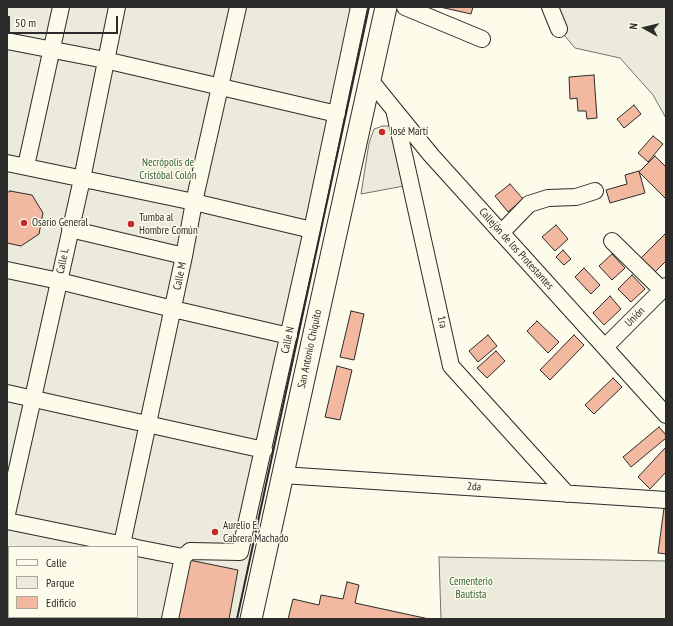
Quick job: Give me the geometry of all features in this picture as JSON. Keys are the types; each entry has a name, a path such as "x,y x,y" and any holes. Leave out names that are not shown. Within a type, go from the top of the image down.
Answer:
{"main road":[{"name":"San Antonio Chiquito","path":"251,619 386,7"}],"street":[{"path":"26,166 61,7"},
{"name":"Calle L","path":"7,514 82,179 116,7"},
{"name":"Calle M","path":"131,546 147,424 173,309 194,202 238,7"},
{"name":"Calle N","path":"183,557 190,551 240,552 289,336 359,7"},
{"path":"405,7 482,39"},
{"path":"550,7 559,29"},
{"path":"7,41 105,60 337,114"},
{"name":"Callejón de los Protestantes","path":"370,80 431,155 666,415"},
{"name":"1ra","path":"394,111 451,366 567,494"},
{"path":"7,163 194,202 312,230"},
{"path":"501,232 529,204 548,198 576,196 595,191"},
{"path":"70,229 184,256"},
{"path":"612,241 664,288"},
{"path":"7,270 289,336"},
{"name":"Unión","path":"605,347 664,288"},
{"path":"7,393 264,450"},
{"name":"2da","path":"282,475 666,500"},
{"path":"7,521 131,546"},
{"path":"138,547 183,557 170,619"}],"green space":[{"name":"Necrópolis de Cristóbal Colón","path":"7,7 369,7 237,619 7,619"},
{"path":"554,7 666,7 666,118 653,95 620,58 575,48 559,29"},
{"path":"383,126 390,126 404,186 361,194 369,143 374,129"},
{"name":"Cementerio Bautista","path":"439,557 666,561 666,619 441,619"}],"building":[{"path":"440,7 473,7 471,14"},
{"path":"594,75 597,118 587,119 586,111 578,111 577,98 570,99 569,77"},
{"path":"634,105 641,114 624,128 617,119"},
{"path":"653,136 663,144 648,162 638,153"},
{"path":"655,156 666,167 666,199 639,172"},
{"path":"639,171 645,193 610,203 606,190 627,184 625,175"},
{"path":"510,184 523,199 508,212 495,196"},
{"name":"Osario General","path":"10,191 32,195 43,213 39,234 21,246 7,243 7,193"},
{"path":"556,225 568,239 555,251 542,237"},
{"path":"666,233 666,261 655,272 641,258"},
{"path":"563,250 571,259 564,265 556,257"},
{"path":"612,254 625,268 612,280 599,266"},
{"path":"584,268 600,285 591,294 575,277"},
{"path":"632,275 645,289 631,302 618,289"},
{"path":"610,296 621,309 604,325 593,313"},
{"path":"351,311 364,314 354,360 340,357"},
{"path":"537,321 559,342 548,353 527,331"},
{"path":"488,335 497,346 478,362 469,351"},
{"path":"574,335 584,345 550,380 540,370"},
{"path":"496,351 505,361 487,378 477,368"},
{"path":"337,366 352,370 340,420 325,417"},
{"path":"613,378 622,387 594,414 585,405"},
{"path":"659,427 666,435 666,438 631,467 623,457"},
{"path":"666,447 666,472 650,489 638,477"},
{"path":"664,508 666,509 666,554 658,553"},
{"path":"189,560 238,570 229,619 177,619"},
{"path":"347,582 359,585 355,603 429,619 288,619 293,599 319,605 321,595 343,599"}],"wall":[{"path":"237,619 369,7"}],"place":[{"name":"José Martí","path":"382,132"},
{"name":"Osario General","path":"24,223"},
{"name":"Tumba al Hombre Común","path":"131,224"},
{"name":"Aurelio E. Cabrera Machado","path":"215,532"}]}
